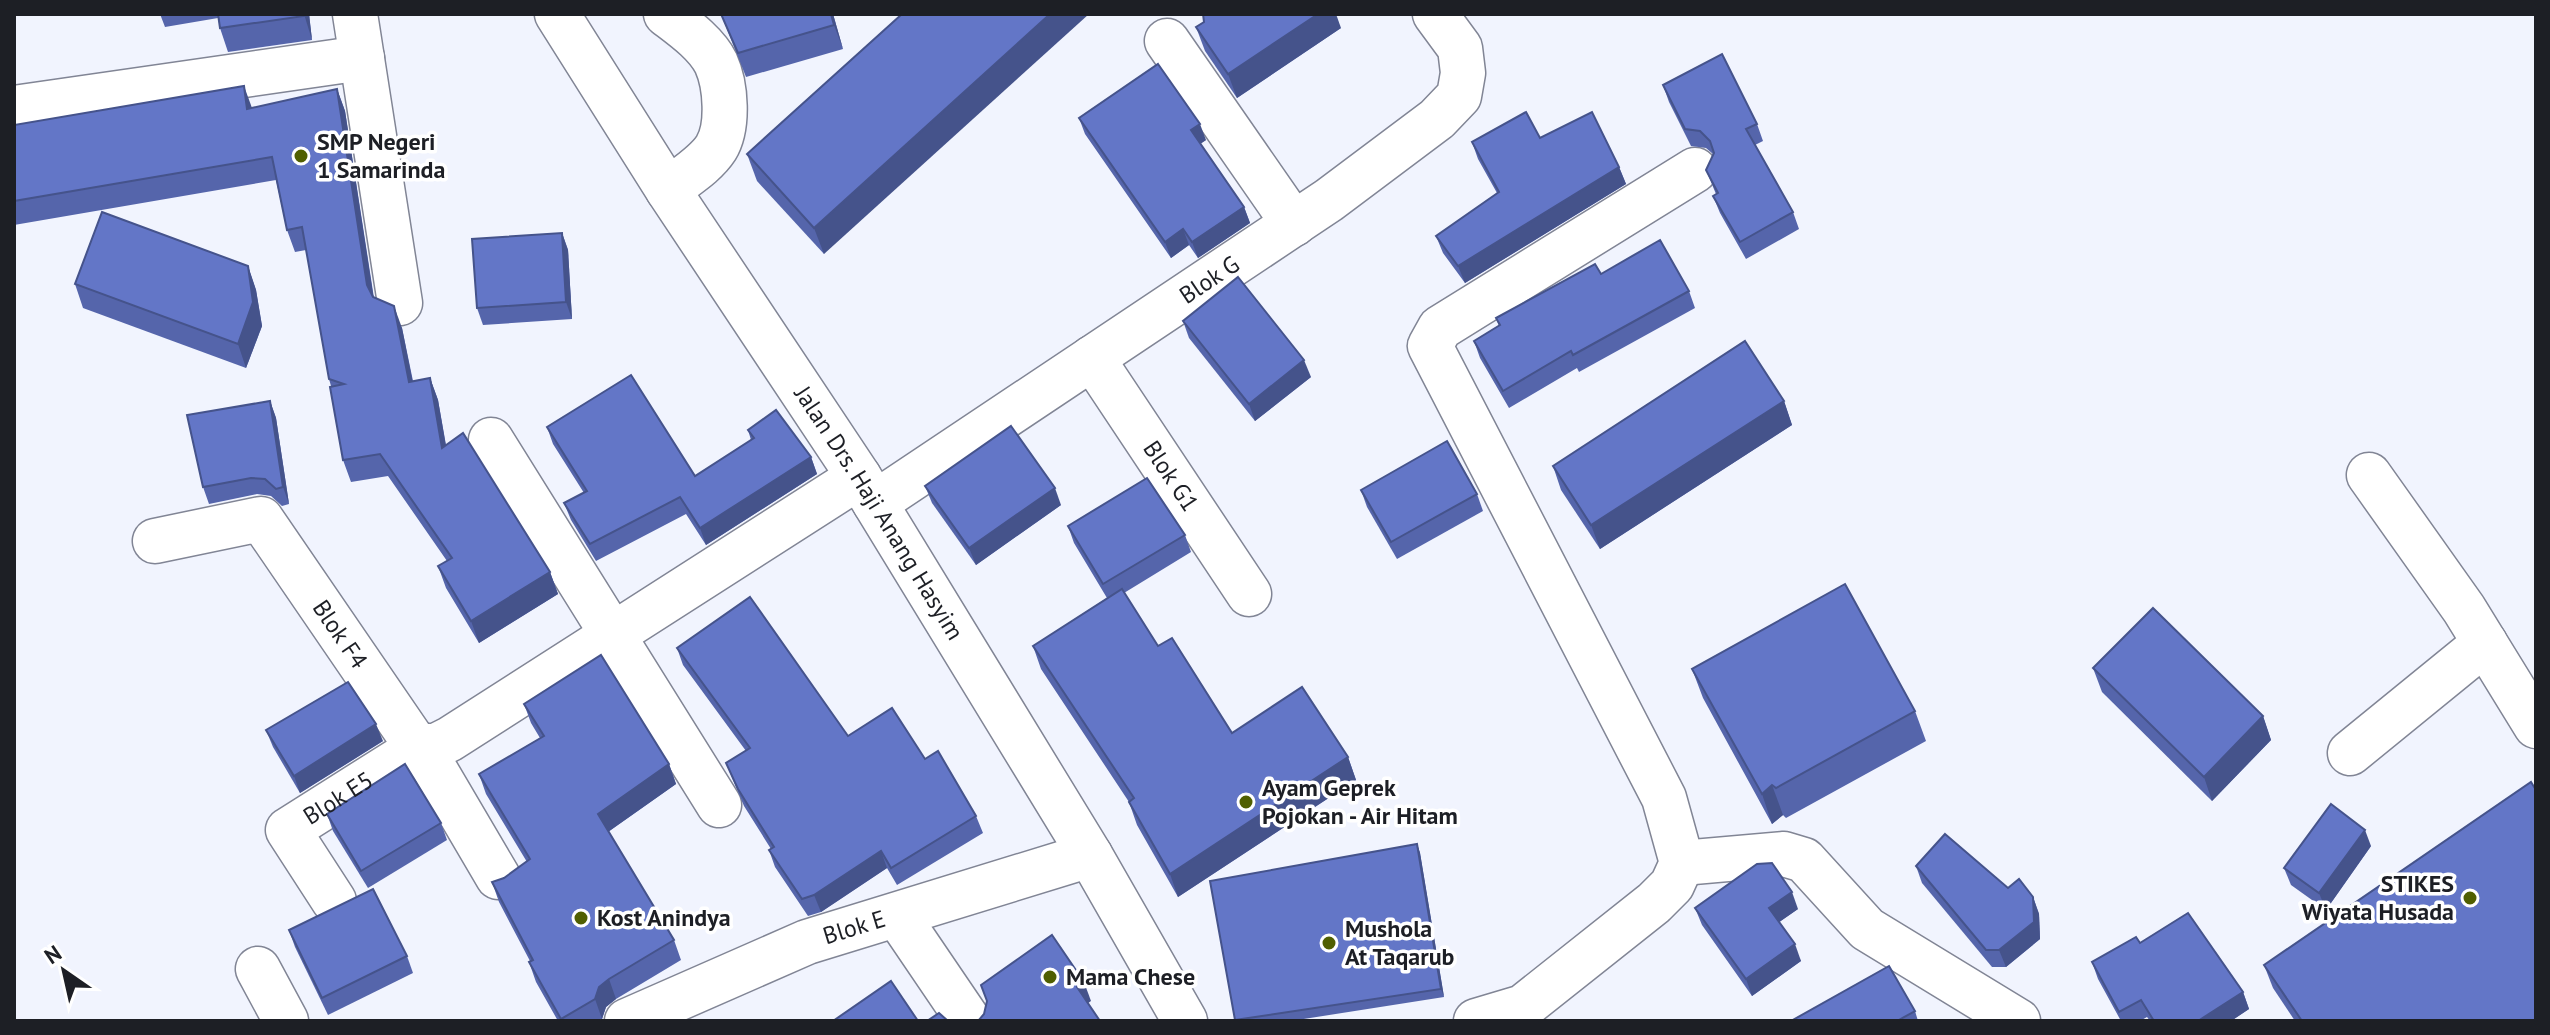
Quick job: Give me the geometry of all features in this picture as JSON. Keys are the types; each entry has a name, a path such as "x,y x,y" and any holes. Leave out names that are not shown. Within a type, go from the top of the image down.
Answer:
{"street":[{"path":"355,14 400,303"},
{"path":"666,14 692,35 715,62 724,112 724,130 717,146 668,190"},
{"name":"Blok G","path":"421,746 436,746 450,739 614,634 1092,358 1294,224 1437,119 1459,96 1463,73 1460,48 1435,14"},
{"name":"Jalan Drs. Haji Anang Hasyim","path":"577,23 668,190 867,490 1090,855 1185,1021"},
{"path":"1167,41 1294,224"},
{"path":"14,108 362,58"},
{"path":"1476,1021 1531,1014 1672,885 1682,863 1677,835 1664,798 1430,346 1440,328 1695,170"},
{"name":"Blok G1","path":"1092,358 1249,594"},
{"path":"491,440 719,805"},
{"path":"2369,475 2485,643 2536,726"},
{"name":"Blok F4","path":"155,541 261,519 413,741 421,746 498,877"},
{"path":"2350,753 2485,643"},
{"name":"Blok E5","path":"334,901 288,830 421,746"},
{"path":"1682,863 1784,854 1804,860 1867,929 2018,1021"},
{"name":"Blok E","path":"627,1021 698,1006 807,942 1090,855"},
{"path":"897,915 969,1021"},
{"path":"258,969 286,1021"}],"building":[{"path":"218,14 304,14 304,16 220,28"},
{"path":"721,14 831,14 834,25 738,53"},
{"path":"902,14 1050,14 814,228 747,154"},
{"path":"1203,14 1318,14 1228,74 1196,27 1204,22"},
{"path":"1722,54 1757,124 1746,129 1793,212 1740,242 1713,196 1718,193 1706,170 1714,153 1710,141 1700,131 1685,129 1663,85"},
{"path":"1158,64 1200,124 1191,130 1244,207 1192,242 1183,229 1165,242 1079,118"},
{"path":"244,86 247,109 337,89 367,285 373,297 394,306 409,382 430,378 442,448 463,433 550,572 471,621 438,566 452,558 380,454 343,460 330,387 344,384 329,379 302,227 287,230 272,157 14,201 14,125"},
{"path":"1526,112 1540,138 1592,112 1619,167 1458,266 1436,236 1499,192 1472,142"},
{"path":"102,212 248,266 253,302 238,344 75,284"},
{"path":"562,233 566,302 477,308 472,239"},
{"path":"1660,240 1689,291 1573,355 1571,351 1503,391 1474,341 1500,325 1496,318 1595,264 1601,274"},
{"path":"1238,277 1304,360 1249,404 1183,321"},
{"path":"1745,341 1784,401 1591,525 1553,466"},
{"path":"631,375 695,476 754,438 748,430 776,410 811,457 700,528 680,497 590,544 564,503 587,491 547,427"},
{"path":"270,401 283,487 276,489 265,479 251,478 203,487 187,415"},
{"path":"1011,426 1055,488 969,548 925,486"},
{"path":"1447,441 1477,494 1391,542 1361,490"},
{"path":"1147,478 1185,535 1103,584 1068,526"},
{"path":"1845,584 1915,711 1776,788 1772,785 1762,794 1692,669"},
{"path":"1122,589 1158,646 1172,638 1232,733 1302,687 1348,757 1170,874 1129,802 1134,798 1033,646"},
{"path":"750,597 848,736 892,708 925,759 938,751 976,816 891,868 881,851 814,895 802,899 769,850 774,847 738,789 726,763 750,748 677,648"},
{"path":"2153,608 2263,716 2204,777 2093,668"},
{"path":"601,655 669,764 598,814 674,940 609,979 599,987 595,999 561,1019 529,962 533,960 492,882 504,878 530,859 479,774 544,736 524,704"},
{"path":"348,682 376,724 294,776 266,730"},
{"path":"405,764 441,823 361,871 327,814"},
{"name":"STIKES Wiyata Husada","path":"2531,782 2536,790 2536,1021 2302,1021 2264,965"},
{"path":"2331,804 2365,830 2319,893 2284,868"},
{"path":"1945,834 2008,888 2019,879 2033,897 2034,922 1999,950 1986,950 1916,866"},
{"name":"Mushola At Taqarub","path":"1417,844 1441,989 1235,1020 1210,881"},
{"path":"1772,863 1792,892 1769,908 1795,944 1746,979 1695,908 1757,864"},
{"path":"373,889 407,956 322,998 289,930"},
{"path":"2188,913 2243,992 2198,1021 2154,1021 2141,1000 2119,1012 2092,962 2136,937 2140,943"},
{"name":"Mama Chese","path":"1052,935 1084,982 1077,987 1100,1021 978,1021 984,1014 987,1001 981,985"},
{"path":"1889,966 1915,1011 1897,1021 1791,1021"},
{"path":"891,981 918,1021 833,1021"},
{"path":"939,1013 948,1021 927,1021"}],"place":[{"name":"SMP Negeri 1 Samarinda","path":"301,156"},
{"name":"Ayam Geprek Pojokan - Air Hitam","path":"1246,802"},
{"name":"STIKES Wiyata Husada","path":"2470,898"},
{"name":"Kost Anindya","path":"581,918"},
{"name":"Mushola At Taqarub","path":"1329,943"},
{"name":"Mama Chese","path":"1050,977"}]}
